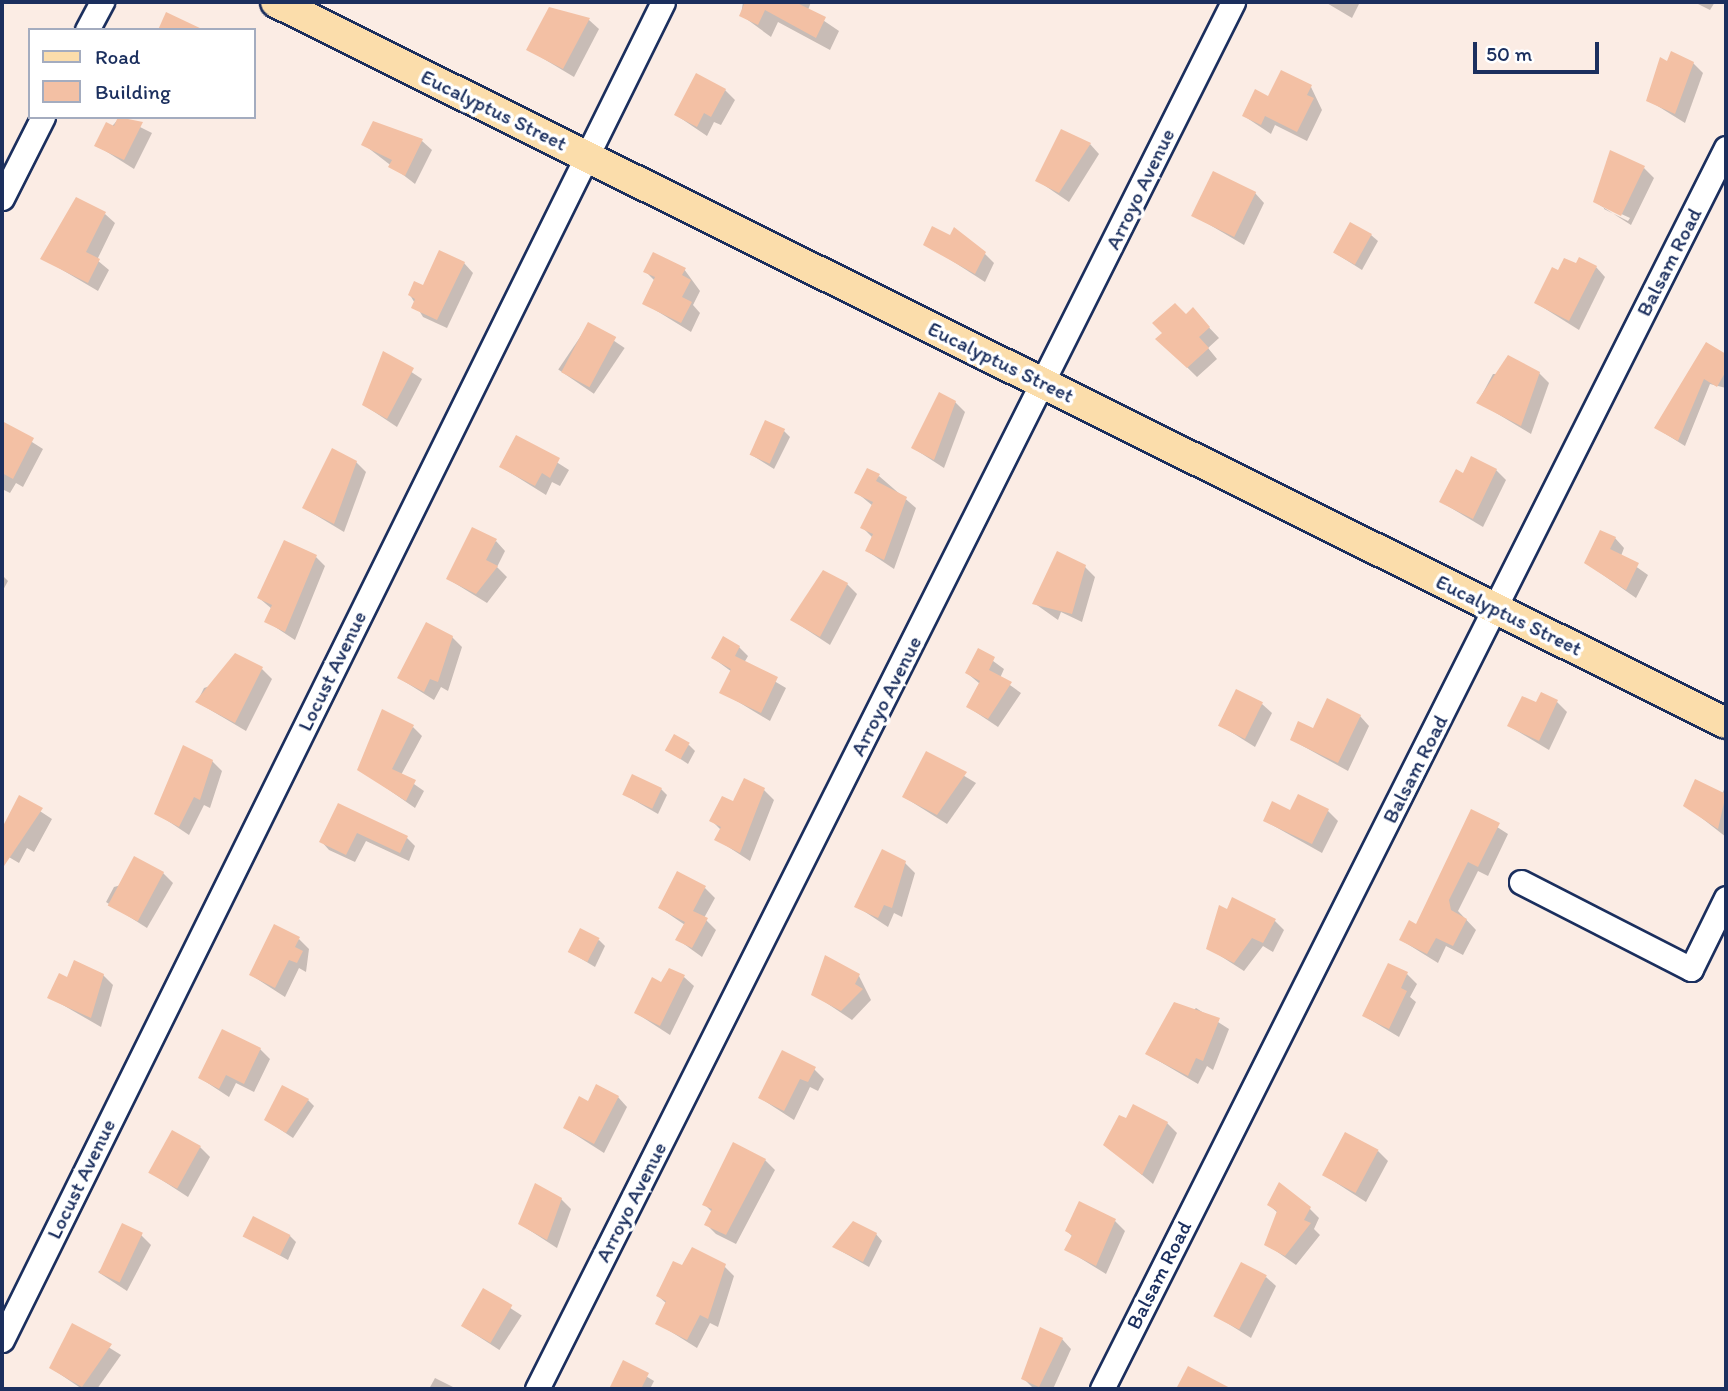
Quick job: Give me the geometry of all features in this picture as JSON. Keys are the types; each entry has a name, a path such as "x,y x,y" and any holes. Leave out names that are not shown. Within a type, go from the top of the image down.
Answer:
{"main road":[{"name":"Eucalyptus Street","path":"276,2 1726,723"}],"street":[{"path":"88,28 102,2"},
{"name":"Locust Avenue","path":"2,1340 663,2"},
{"name":"Arroyo Avenue","path":"537,1389 1233,2"},
{"path":"2,198 42,119"},
{"name":"Balsam Road","path":"1101,1389 1726,148"},
{"path":"1521,882 1691,969 1726,898"}],"building":[{"path":"745,2 795,2 826,17 816,38 765,10 758,25 739,16"},
{"path":"549,7 590,18 563,69 526,50"},
{"path":"166,12 200,28 159,28"},
{"path":"1671,51 1694,62 1675,114 1646,101 1660,57 1667,61"},
{"path":"1281,70 1312,85 1307,95 1314,98 1297,132 1265,116 1261,125 1242,116 1255,89 1268,96"},
{"path":"696,73 726,89 711,117 704,113 697,127 674,115"},
{"path":"117,119 143,122 124,160 94,146 106,122 114,126"},
{"path":"373,121 423,139 405,176 388,167 392,160 361,145"},
{"path":"1061,129 1091,143 1059,193 1035,181"},
{"path":"1610,150 1645,166 1621,216 1593,202"},
{"path":"1213,171 1256,192 1234,237 1191,216"},
{"path":"76,197 106,212 86,252 100,259 88,283 40,259"},
{"path":"1350,222 1372,234 1355,265 1333,253"},
{"path":"932,226 950,235 954,227 986,252 975,274 923,245"},
{"path":"439,250 465,262 437,320 411,308 415,299 408,295 414,281 423,285"},
{"path":"653,252 686,268 682,275 691,280 682,297 692,302 681,323 642,304 655,277 643,272"},
{"path":"1579,257 1597,266 1569,321 1534,303 1552,267 1558,270 1564,258 1576,263"},
{"path":"1175,303 1186,314 1193,307 1210,327 1199,337 1209,348 1187,368 1155,339 1162,333 1152,323"},
{"path":"588,322 616,337 589,387 561,372"},
{"path":"1706,342 1726,354 1726,371 1717,387 1704,379 1678,441 1654,428"},
{"path":"383,351 414,368 387,419 362,405"},
{"path":"1508,355 1540,372 1521,426 1476,403"},
{"path":"939,392 956,401 934,460 911,448"},
{"path":"765,420 785,429 770,464 750,455"},
{"path":"2,421 34,438 13,479 2,473"},
{"path":"516,435 560,458 550,478 542,473 535,486 499,467"},
{"path":"332,448 357,461 334,524 302,508"},
{"path":"1471,456 1497,469 1473,519 1439,502 1456,469 1463,473"},
{"path":"867,468 880,474 876,481 907,497 884,560 865,551 873,534 860,528 873,502 854,493"},
{"path":"472,527 497,539 486,560 498,566 476,594 446,579"},
{"path":"1600,530 1616,537 1610,549 1639,563 1626,590 1584,563"},
{"path":"284,540 317,555 285,632 264,622 272,605 257,598"},
{"path":"1057,551 1086,565 1072,614 1032,604"},
{"path":"823,570 848,583 820,637 790,620"},
{"path":"426,622 453,636 438,682 430,679 424,692 397,678"},
{"path":"723,636 740,646 735,656 778,677 761,713 719,693 731,669 711,658"},
{"path":"978,648 995,657 989,670 1012,682 988,719 966,707 980,681 965,673"},
{"path":"235,653 263,667 235,723 195,702"},
{"path":"1236,689 1263,702 1245,739 1218,726"},
{"path":"1541,692 1558,700 1539,741 1507,726 1522,696 1536,702"},
{"path":"1327,698 1361,715 1338,763 1290,740 1298,721 1313,728"},
{"path":"382,709 414,725 392,769 416,780 406,801 357,770"},
{"path":"674,734 690,743 681,759 665,751"},
{"path":"183,745 213,760 200,800 194,797 179,827 154,814"},
{"path":"926,751 967,772 937,815 902,797"},
{"path":"632,774 662,788 652,809 622,795"},
{"path":"744,778 765,788 740,853 714,840 721,827 709,821 722,796 733,801"},
{"path":"1695,779 1726,794 1718,829 1683,806"},
{"path":"1298,794 1329,809 1312,844 1263,821 1272,801 1290,810"},
{"path":"19,795 43,808 2,869 2,828"},
{"path":"338,803 408,836 400,853 357,833 346,855 319,842"},
{"path":"1471,809 1500,823 1478,867 1468,862 1449,900 1451,910 1467,919 1453,946 1436,938 1427,954 1399,940 1409,920 1416,924"},
{"path":"882,849 906,861 892,908 884,905 878,918 854,907"},
{"path":"134,856 164,872 138,921 108,905"},
{"path":"677,871 706,886 693,911 708,918 692,948 675,940 685,922 658,908"},
{"path":"1232,897 1276,919 1263,943 1252,938 1234,963 1206,949 1219,905 1227,909"},
{"path":"274,924 300,937 295,947 303,951 297,963 289,960 275,988 249,975"},
{"path":"580,928 600,938 587,962 568,952"},
{"path":"825,955 860,974 855,984 863,989 841,1011 811,995"},
{"path":"74,960 104,974 91,1018 47,998 59,973 67,977"},
{"path":"1388,963 1408,972 1401,988 1407,991 1389,1029 1362,1016"},
{"path":"669,968 685,975 660,1026 634,1013 652,977 661,982"},
{"path":"1174,1002 1220,1018 1203,1061 1196,1058 1188,1076 1145,1054"},
{"path":"222,1029 261,1048 244,1084 226,1075 219,1089 198,1078"},
{"path":"782,1050 816,1067 808,1082 800,1079 784,1111 758,1098"},
{"path":"596,1084 619,1096 594,1144 563,1128 579,1096 588,1101"},
{"path":"282,1085 309,1099 286,1133 264,1120"},
{"path":"1133,1104 1168,1122 1142,1175 1103,1145 1119,1115 1126,1118"},
{"path":"172,1130 201,1146 177,1189 148,1173"},
{"path":"1345,1132 1379,1150 1356,1193 1322,1175"},
{"path":"733,1142 766,1159 726,1235 704,1225 712,1209 702,1205"},
{"path":"1279,1182 1311,1207 1304,1220 1311,1223 1285,1256 1264,1245 1277,1211 1267,1205"},
{"path":"535,1183 562,1198 547,1240 518,1224"},
{"path":"1079,1201 1116,1219 1096,1266 1064,1250 1072,1235 1065,1231"},
{"path":"253,1216 290,1235 280,1256 243,1236"},
{"path":"853,1221 877,1233 863,1262 832,1247"},
{"path":"122,1223 143,1233 120,1283 99,1273"},
{"path":"692,1247 726,1264 708,1319 700,1315 687,1340 655,1324 666,1301 656,1296 673,1261 682,1265"},
{"path":"1241,1262 1267,1275 1239,1330 1213,1316"},
{"path":"483,1288 512,1305 490,1343 461,1326"},
{"path":"72,1323 112,1344 82,1387 49,1368"},
{"path":"1040,1327 1063,1338 1039,1387 1021,1379"},
{"path":"623,1360 649,1373 641,1389 609,1389"},
{"path":"1188,1366 1232,1389 1176,1389"}]}
